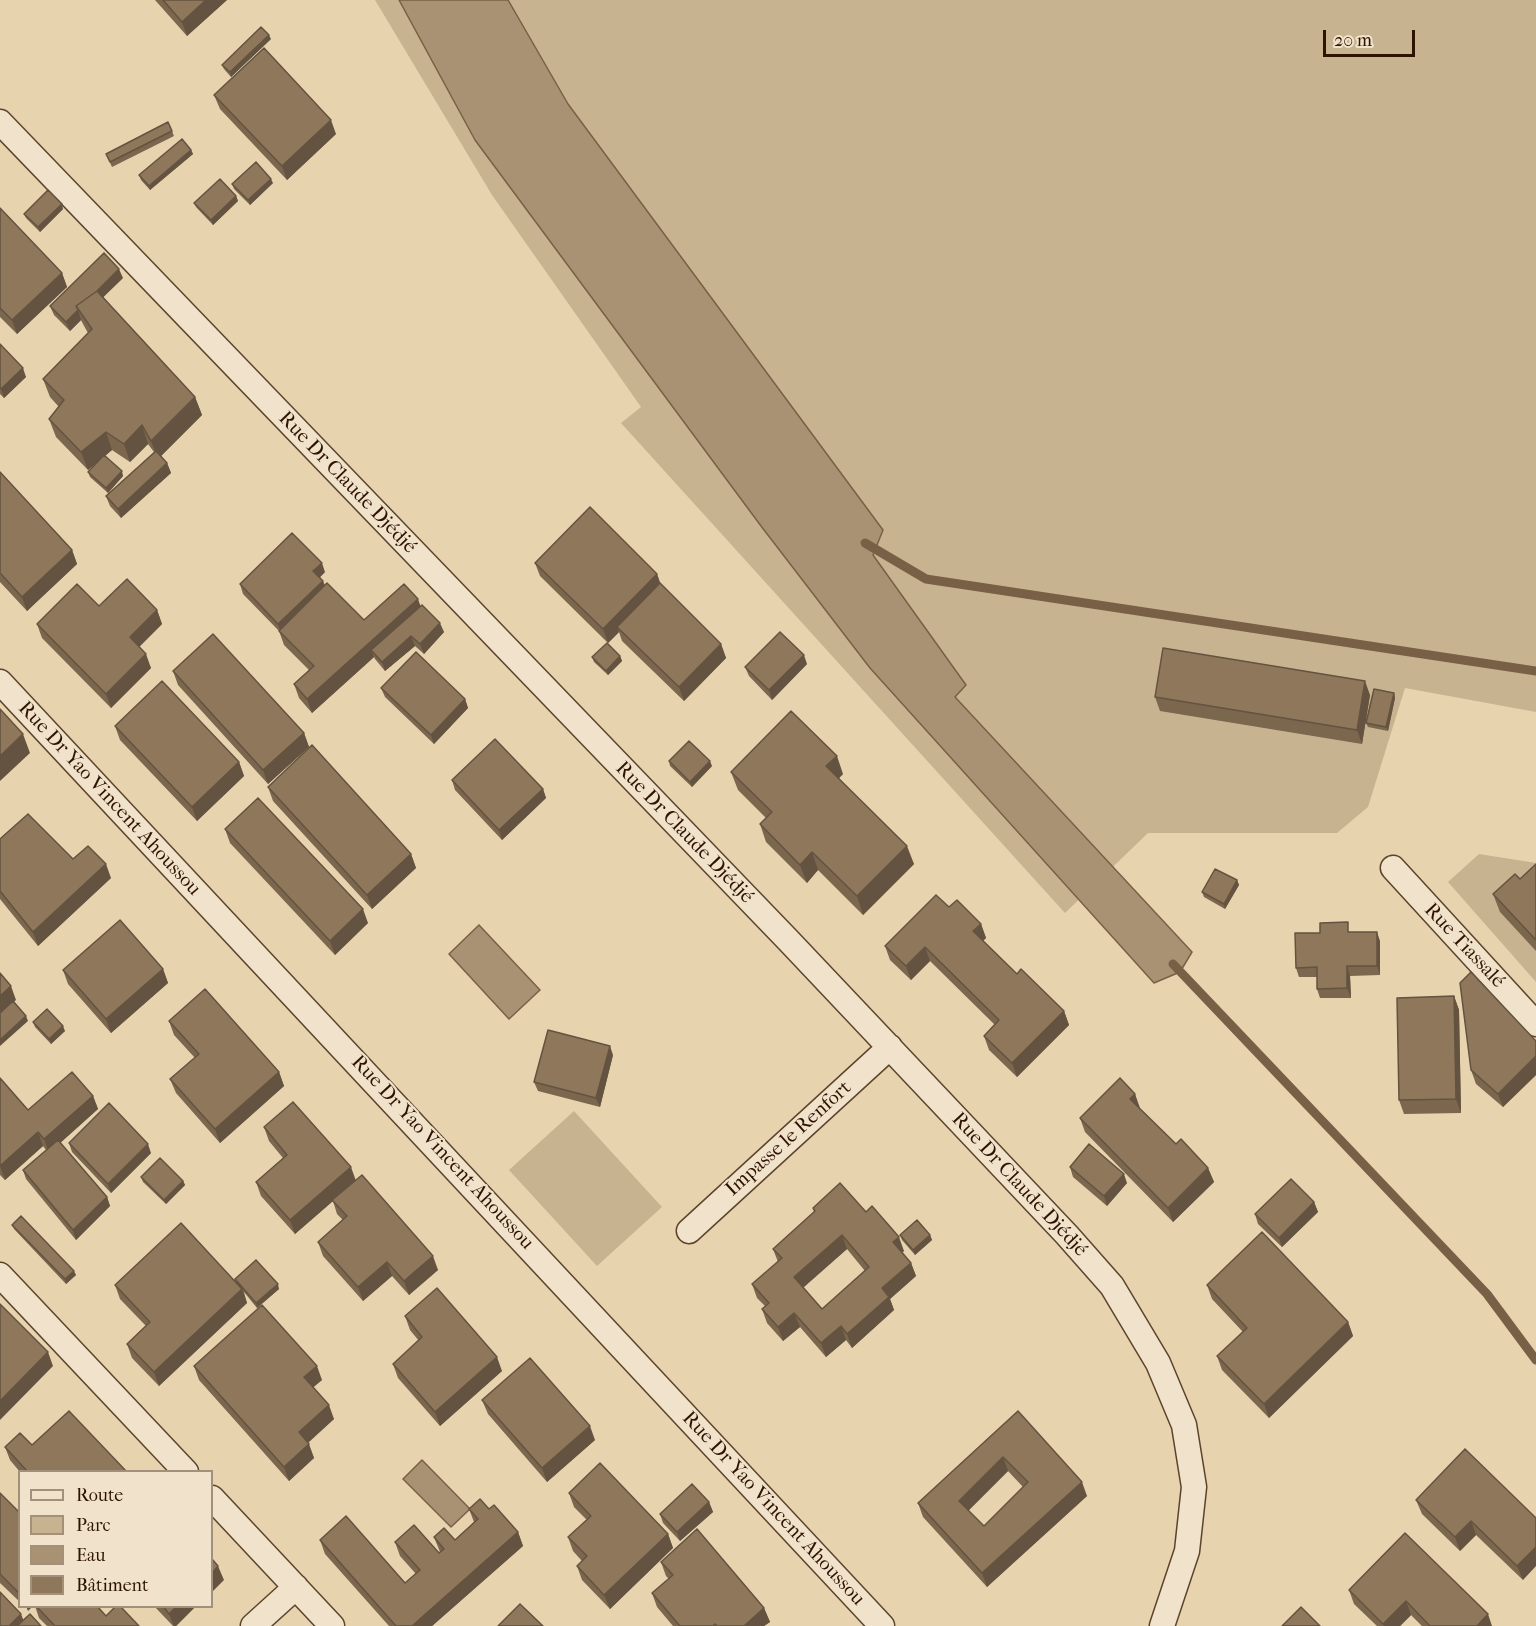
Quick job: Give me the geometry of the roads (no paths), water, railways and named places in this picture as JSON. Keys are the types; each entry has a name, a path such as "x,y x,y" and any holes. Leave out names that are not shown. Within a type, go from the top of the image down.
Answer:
{"street":[{"name":"Rue Dr Claude Djédjé","path":"0,122 890,1047 1067,1234 1112,1286 1158,1363 1184,1425 1194,1487 1187,1551 1162,1626"},
{"name":"Rue Dr Yao Vincent Ahoussou","path":"0,682 882,1626"},
{"name":"Rue Tiassalé","path":"1393,868 1536,1024"},
{"name":"Impasse le Renfort","path":"689,1231 890,1047"},
{"path":"0,1275 184,1470"},
{"path":"213,1499 332,1626"},
{"path":"253,1626 296,1587"}],"water":[{"path":"399,0 508,0 568,104 883,530 873,555 966,685 955,697 1192,952 1180,972 1154,983 870,668 761,526 475,140"},
{"path":"479,925 540,990 509,1019 449,954"},
{"path":"422,1460 470,1509 451,1527 403,1479"}],"waterway":[{"path":"865,543 926,579 1536,671"},
{"path":"1173,964 1487,1294 1536,1360"}]}
